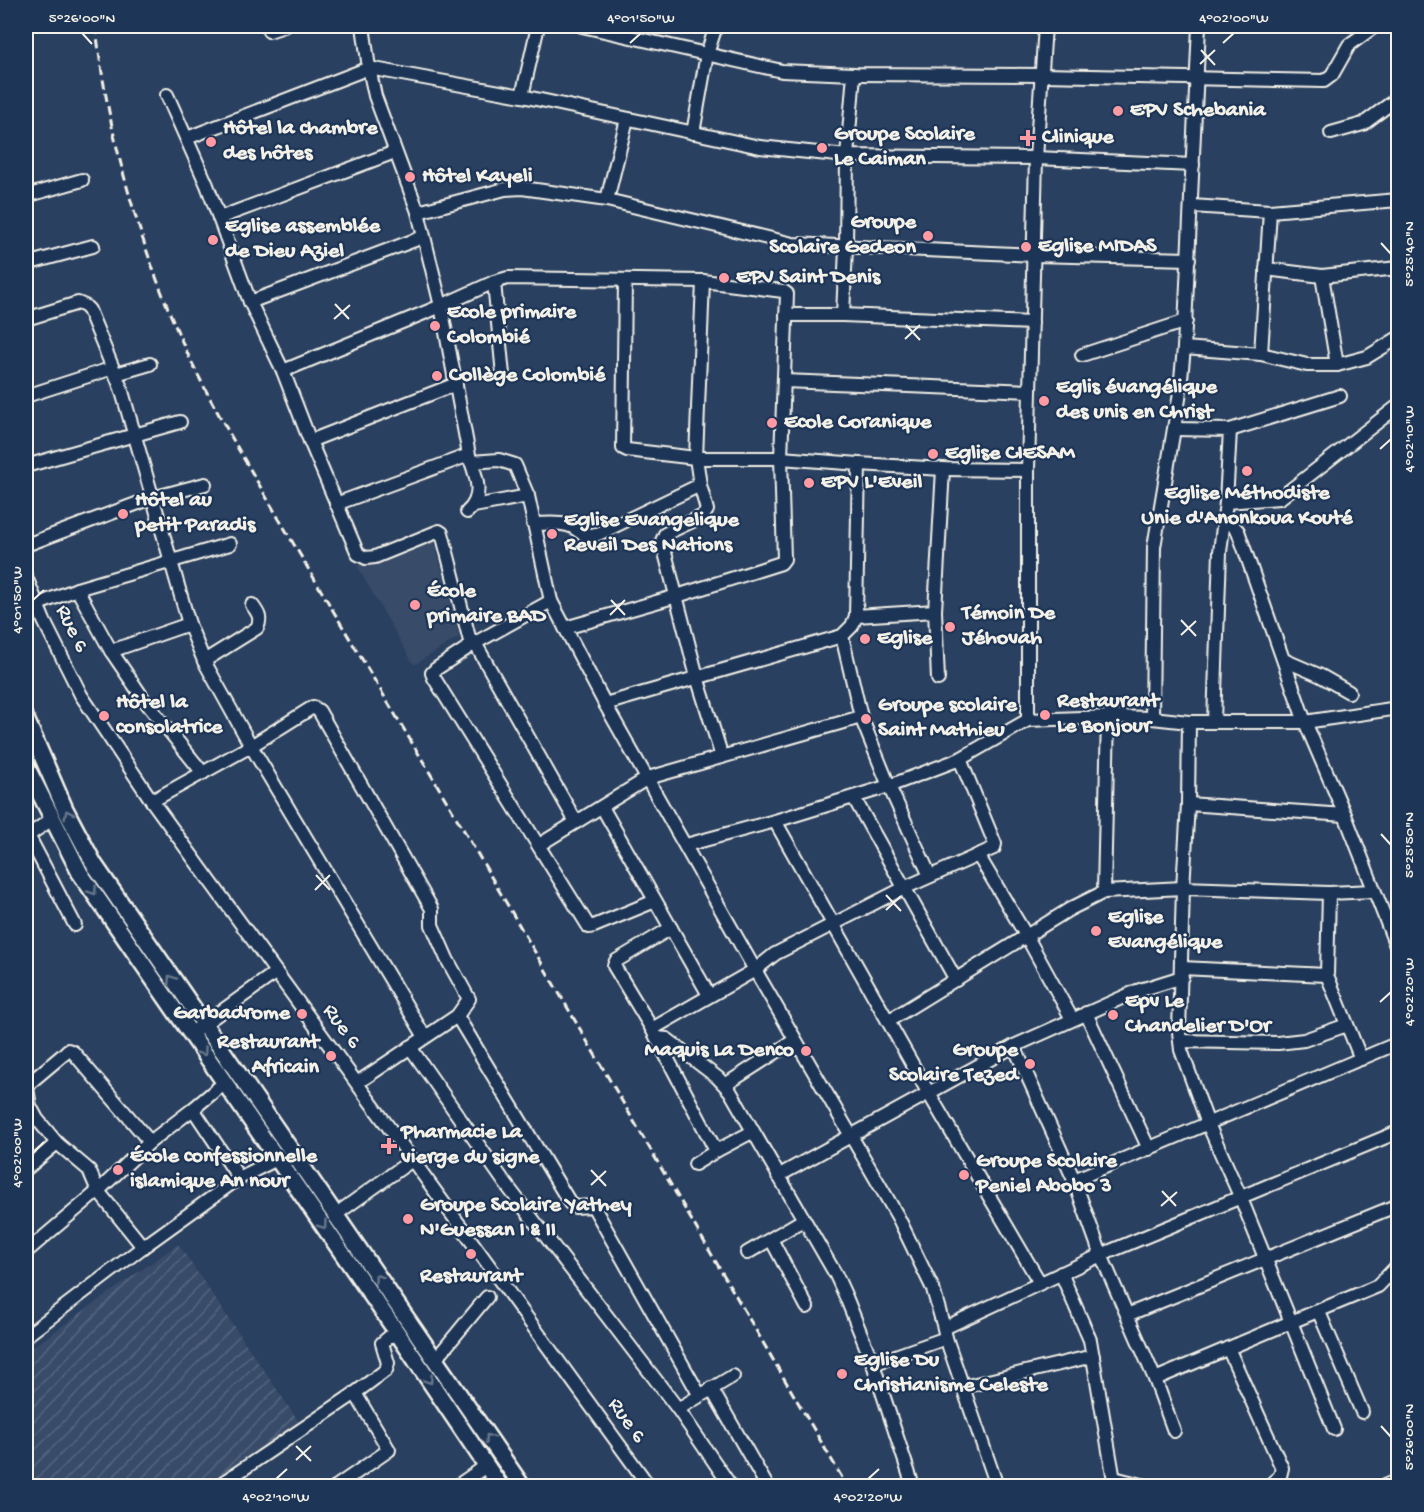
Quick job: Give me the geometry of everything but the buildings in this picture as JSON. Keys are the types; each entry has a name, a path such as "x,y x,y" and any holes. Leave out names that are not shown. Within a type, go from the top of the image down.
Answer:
{"main road":[{"path":"26,718 60,798 94,864 196,1029 224,1083 500,1486"},
{"path":"26,766 80,873 334,1215 522,1486"}],"street":[{"path":"269,31 284,26"},
{"path":"363,26 375,96 418,212 441,306 478,491 470,509 528,496"},
{"path":"522,96 538,26"},
{"path":"582,26 782,71 1324,81 1332,75 1349,45 1375,26"},
{"path":"693,133 707,54 716,26"},
{"path":"1028,720 1028,470 1036,158 1045,26"},
{"path":"1152,718 1154,547 1174,429 1184,348 1190,259 1199,26"},
{"path":"187,138 369,68 522,96 759,147 847,156 1036,158 1193,165"},
{"path":"843,315 847,156 854,74"},
{"path":"167,95 187,138 250,302 283,371 358,554 366,558 375,557 437,531 442,533 473,644 576,822"},
{"path":"1331,133 1363,124 1398,98"},
{"path":"607,200 627,119"},
{"path":"219,218 394,152"},
{"path":"26,196 82,180"},
{"path":"418,212 513,188 607,200 783,243 846,248 1190,259"},
{"path":"1191,206 1270,211 1398,200"},
{"path":"1261,354 1270,211"},
{"path":"250,302 423,237"},
{"path":"26,264 93,246"},
{"path":"1266,269 1322,276 1398,268"},
{"path":"1322,276 1337,365"},
{"path":"283,371 508,278 703,281 783,291 787,294 781,458 784,559 781,563 677,596 565,628"},
{"path":"625,281 623,448 627,450 696,458 781,458 943,469 1028,470"},
{"path":"703,281 696,458 707,510 705,514 663,536 663,547 697,676 722,757"},
{"path":"494,282 503,375"},
{"path":"26,319 78,303 86,306 123,394 133,436 189,624 204,661 251,746 425,1037"},
{"path":"786,315 843,315 1032,323"},
{"path":"1082,355 1186,321"},
{"path":"1184,348 1261,354 1307,365 1337,365 1367,357 1398,338"},
{"path":"26,396 114,371 150,364"},
{"path":"784,381 1030,391"},
{"path":"310,441 456,384"},
{"path":"1174,429 1230,430 1340,396"},
{"path":"1226,501 1280,498 1398,406"},
{"path":"26,466 180,422"},
{"path":"1214,721 1220,552 1225,517 1230,430"},
{"path":"336,504 470,458 499,460 515,465 528,496 551,601 605,704 795,1040 852,1135 920,1260 933,1289 945,1333 997,1486"},
{"path":"605,704 842,636 852,626 856,616 859,464"},
{"path":"938,679 935,611 943,469"},
{"path":"26,545 152,498 205,484"},
{"path":"533,524 569,525 588,536 598,534 700,485"},
{"path":"1225,517 1238,531 1305,722 1345,814 1398,951"},
{"path":"36,605 77,589 230,544"},
{"name":"Rue 6","path":"26,577 36,605 81,695 152,801 649,1486"},
{"path":"77,589 111,651 145,701 203,773"},
{"path":"551,601 473,644 432,673 589,927 655,901"},
{"path":"204,661 257,628 260,622 259,613 252,604"},
{"path":"856,616 935,611"},
{"path":"111,651 189,624"},
{"path":"842,636 861,717 930,876"},
{"path":"1284,660 1321,676 1349,692"},
{"path":"152,801 251,746 313,707 319,711 432,909 432,925 469,999 457,1016 357,1083"},
{"path":"686,845 889,786 960,759 1028,720 1108,717 1189,722 1305,722 1398,708"},
{"path":"539,846 648,778 861,717"},
{"path":"1104,892 1108,717"},
{"path":"1189,722 1188,804 1183,888 1181,1050 1208,1124 1240,1196 1334,1429"},
{"path":"654,1034 709,995 755,970 775,954 904,888 994,848 995,844 960,759"},
{"path":"854,798 956,980"},
{"path":"1188,804 1345,814"},
{"path":"602,807 709,995"},
{"path":"52,819 27,836 75,925"},
{"path":"775,821 928,1092 1040,1282"},
{"path":"978,855 1072,1019"},
{"path":"888,1021 1070,909 1104,892 1183,888 1374,891"},
{"path":"1329,892 1327,975 1361,1059"},
{"path":"671,928 616,961 614,966 654,1034 716,1151"},
{"path":"196,1029 275,973"},
{"path":"778,1176 1014,1046 1182,973 1327,975"},
{"path":"1086,1013 1149,1149"},
{"path":"457,1016 570,1203 574,1207 593,1206 699,1394"},
{"path":"1180,1041 1278,1043 1304,1041 1347,1025"},
{"path":"654,1034 667,1039 725,1085 839,1282 873,1364 913,1486"},
{"path":"725,1085 795,1040"},
{"path":"1074,1180 1398,1042"},
{"path":"1014,1046 1074,1180 1101,1254 1155,1379 1174,1431"},
{"path":"410,1047 505,1183 678,1408 730,1485"},
{"path":"143,1247 98,1191 89,1170 57,1143 37,1119 30,1106 27,1088 68,1050 73,1052 150,1142"},
{"path":"26,1252 98,1191 150,1142 224,1083"},
{"path":"193,1109 239,1178"},
{"path":"696,1164 752,1132"},
{"path":"873,1364 945,1333 1040,1282 1101,1254 1398,1132"},
{"path":"26,1169 57,1143"},
{"path":"26,1336 239,1178 277,1159"},
{"path":"334,1215 412,1160"},
{"path":"1127,1315 1398,1205"},
{"path":"747,1253 803,1220"},
{"path":"771,1239 807,1307"},
{"path":"1155,1379 1378,1286 1398,1264"},
{"path":"1061,1274 1085,1326 1093,1356 1114,1482 1146,1486"},
{"path":"435,1360 487,1297"},
{"path":"1318,1310 1362,1412"},
{"path":"218,1486 355,1393 388,1367 382,1343 396,1331"},
{"path":"1228,1348 1282,1468 1280,1476 1269,1486"},
{"path":"963,1387 1093,1356"},
{"path":"678,1408 733,1376"},
{"path":"711,1388 767,1486"},
{"path":"337,1486 389,1450 355,1393"},
{"path":"457,1486 486,1466"},
{"path":"1384,1486 1398,1480"}],"shaded area":[{"name":"École primaire BAD","path":"433,536 459,637 414,665 357,566"},
{"path":"178,1244 299,1422 205,1486 26,1486 26,1352"}],"railway":[{"path":"96,26 108,104 126,184 165,301 202,382 275,512 847,1486"}],"place":[{"name":"EPV Schebania","path":"1118,111"},
{"name":"Clinique","path":"1028,138"},
{"name":"Hôtel la chambre des hôtes","path":"211,142"},
{"name":"Groupe Scolaire Le Caiman","path":"822,148"},
{"name":"Hôtel Kayeli","path":"410,177"},
{"name":"Groupe Scolaire Gedeon","path":"928,236"},
{"name":"Eglise assemblée de Dieu Aziel","path":"213,240"},
{"name":"Eglise MIDAS","path":"1026,247"},
{"name":"EPV Saint Denis","path":"724,278"},
{"name":"Ecole primaire Colombié","path":"435,326"},
{"name":"Collège Colombié","path":"437,376"},
{"name":"Eglis évangélique des unis en Christ","path":"1044,401"},
{"name":"Ecole Coranique","path":"772,423"},
{"name":"Eglise CIESAM","path":"933,454"},
{"name":"Eglise Méthodiste Unie d'Anonkoua Kouté","path":"1247,471"},
{"name":"EPV L'Eveil","path":"809,483"},
{"name":"Hôtel au petit Paradis","path":"123,514"},
{"name":"Eglise Evangelique Reveil Des Nations","path":"552,534"},
{"name":"École primaire BAD","path":"415,605"},
{"name":"Témoin De Jéhovah","path":"950,627"},
{"name":"Eglise","path":"865,639"},
{"name":"Restaurant Le Bonjour","path":"1045,715"},
{"name":"Hôtel la consolatrice","path":"104,716"},
{"name":"Groupe scolaire Saint Mathieu","path":"866,719"},
{"name":"Eglise Evangélique","path":"1096,931"},
{"name":"Garbadrome","path":"302,1014"},
{"name":"Epv Le Chandelier D'Or","path":"1113,1015"},
{"name":"Maquis La Denco","path":"806,1051"},
{"name":"Restaurant Africain","path":"331,1056"},
{"name":"Groupe Scolaire Tezed","path":"1030,1064"},
{"name":"Pharmacie La vierge du signe","path":"389,1146"},
{"name":"École confessionnelle islamique An nour","path":"118,1170"},
{"name":"Groupe Scolaire Peniel Abobo 3","path":"964,1175"},
{"name":"Groupe Scolaire Yathey N'Guessan I & II","path":"408,1219"},
{"name":"Restaurant","path":"471,1254"},
{"name":"Eglise Du Christianisme Celeste","path":"842,1374"}]}
